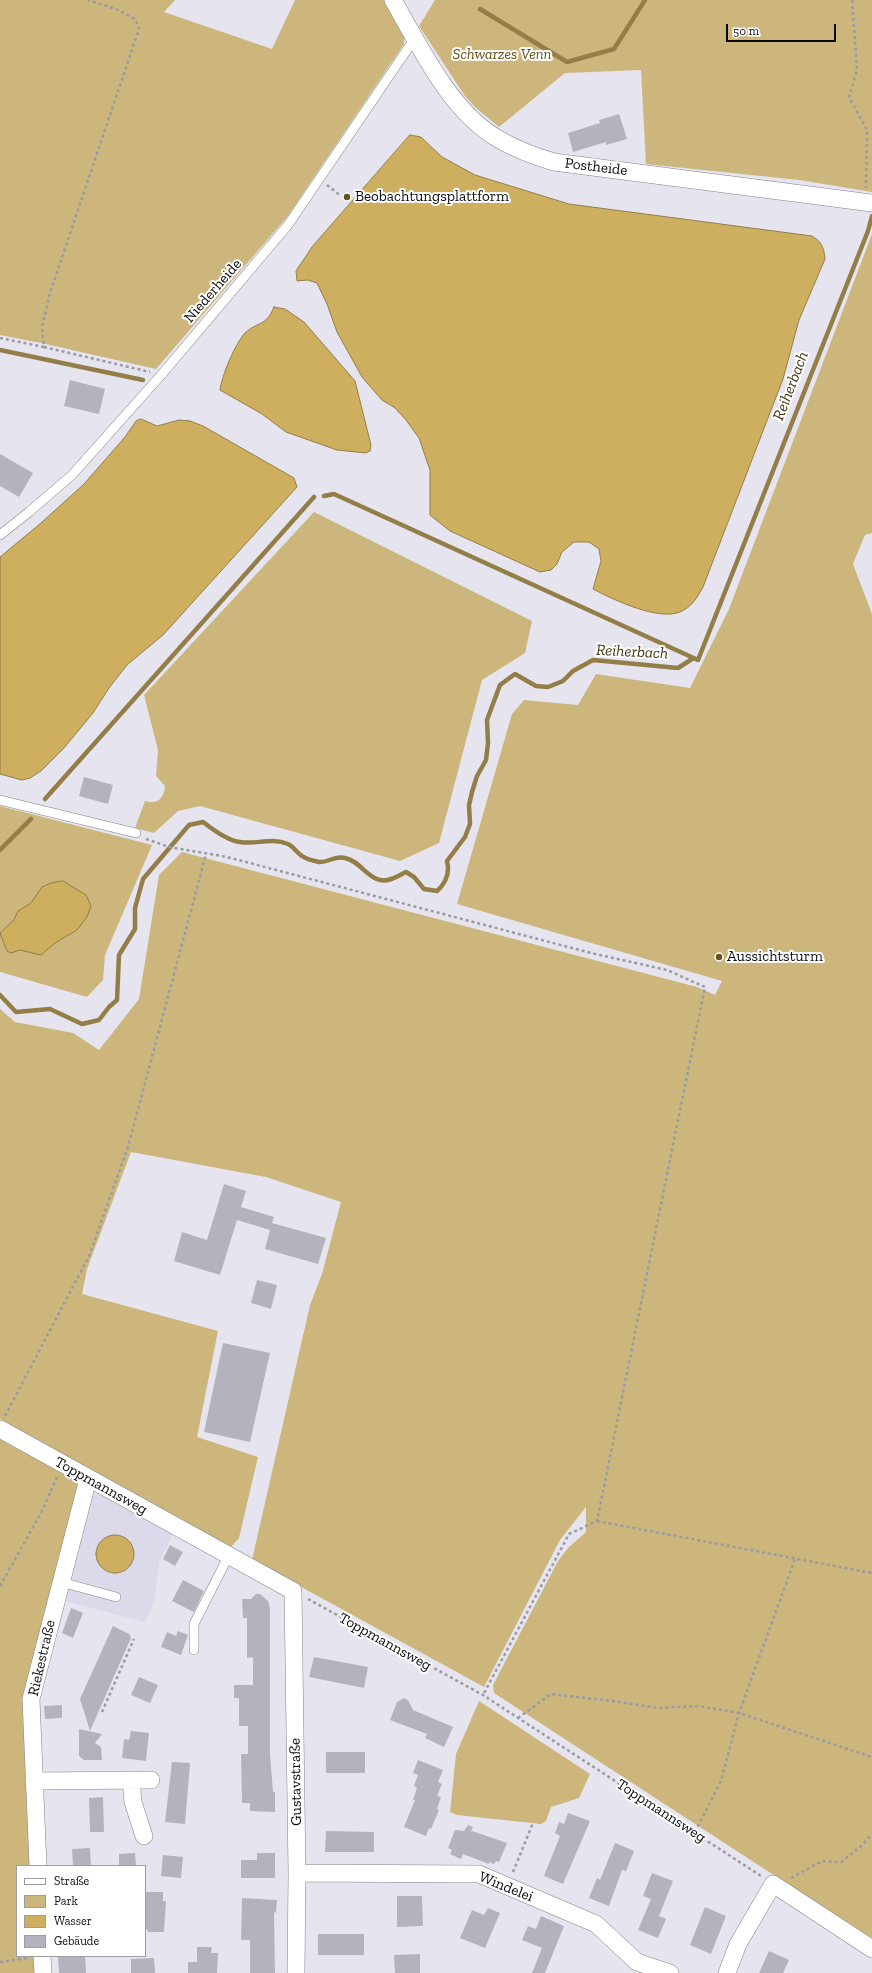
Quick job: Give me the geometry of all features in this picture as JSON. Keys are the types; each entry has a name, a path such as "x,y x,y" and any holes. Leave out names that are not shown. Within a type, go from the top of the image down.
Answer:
{"street":[{"name":"Postheide","path":"393,0 446,88 470,116 494,136 534,156 554,162 869,202"},
{"name":"Toppmannsweg","path":"2,1424 63,1465 293,1591"},
{"name":"Riekestraße","path":"38,1865 31,1699 88,1479"},
{"name":"Gustavstraße","path":"293,1591 297,1873 296,1973"},
{"path":"131,1780 133,1802 144,1836"},
{"path":"34,1781 151,1780"},
{"name":"Windelei","path":"297,1873 479,1874 596,1924 637,1962 670,1973"},
{"path":"727,1973 738,1944 775,1885 872,1949"},
{"path":"42,1957 43,1973"}],"lane":[{"name":"Niederheide","path":"0,535 30,512 72,475 162,374 288,225 415,38"},
{"path":"0,800 136,834"},
{"path":"194,1650 194,1624 229,1555"},
{"path":"61,1582 116,1597"}],"path":[{"path":"44,347 42,327 50,293 139,29 135,19 116,9 88,0"},
{"path":"852,0 857,70 850,97 867,130 869,202"},
{"path":"319,179 341,196"},
{"path":"0,338 162,374"},
{"path":"136,834 151,842 169,847 227,857 591,953 667,970 704,987 597,1521"},
{"path":"2,1424 89,1256 128,1147 206,854"},
{"path":"0,1586 42,1513 63,1465"},
{"path":"483,1695 569,1534 597,1521 872,1573"},
{"path":"694,1832 721,1781 739,1713 795,1559"},
{"name":"Toppmannsweg","path":"293,1591 483,1695 758,1874"},
{"path":"102,1712 134,1639"},
{"path":"518,1718 551,1694 613,1700 658,1708 699,1706 739,1713 872,1757"},
{"path":"507,1886 533,1823"},
{"path":"775,1885 822,1861 840,1862 860,1847 872,1834"},
{"path":"0,1962 35,1957"}],"shaded area":[{"path":"99,1493 173,1534 159,1562 154,1603 145,1622 62,1600 90,1497"}],"green space":[{"path":"0,0 175,0 164,12 272,49 295,0 387,0 404,35 404,44 287,217 156,369 0,335"},
{"name":"Schwarzes Venn","path":"435,0 872,0 872,192 799,180 646,164 641,70 565,73 499,127 475,107 465,96 419,26"},
{"path":"872,234 872,533 865,535 853,564 872,614 872,1939 494,1693 493,1685 558,1561 568,1548 586,1532 586,1507 560,1540 484,1687 252,1560 310,1305 322,1274 341,1202 266,1177 131,1152 87,1269 82,1294 218,1331 197,1437 258,1457 239,1538 231,1547 0,1419 0,1009 15,1022 73,1033 99,1050 139,999 159,875 182,852 697,987 715,995 722,981 457,904 512,714 524,700 578,705 596,674 690,688 729,609"},
{"path":"314,512 532,621 525,653 482,680 439,843 400,861 200,806 178,811 154,833 135,828 145,801 153,802 160,800 165,786 156,776 158,750 144,695"},
{"path":"0,806 152,845 105,955 103,980 87,997 0,972"},
{"path":"0,1438 75,1480 79,1488 24,1700 31,1865 16,1865 16,1957 34,1957 35,1973 0,1973"},
{"path":"479,1701 590,1774 579,1798 551,1807 546,1821 541,1824 457,1815 450,1812 456,1754"}],"water":[{"path":"410,135 421,137 442,157 475,175 569,204 812,236 822,246 825,259 799,320 783,379 703,587 693,603 684,610 675,614 651,612 625,604 593,589 601,561 599,549 589,542 574,542 562,552 557,564 551,570 540,572 450,531 430,515 430,470 419,438 395,408 382,400 362,377 337,332 327,304 317,283 308,280 297,281 296,271 312,247"},
{"path":"274,307 285,309 304,322 355,381 371,445 370,451 366,453 337,450 286,432 262,414 220,390 223,376 237,344 245,333 268,318"},
{"path":"141,419 157,426 179,420 190,421 203,426 294,478 297,487 163,635 127,665 109,688 93,713 64,748 41,771 30,778 22,780 0,774 0,557 41,523 84,484 125,437 136,421"},
{"path":"63,881 86,895 91,906 87,917 77,930 55,943 41,955 20,950 11,953 7,951 0,933 14,920 18,911 31,903 42,887 51,883"},
{"path":"115,1535 125,1538 131,1544 134,1554 131,1564 125,1570 115,1573 105,1570 99,1564 96,1554 99,1544 105,1538"}],"building":[{"path":"619,114 627,139 606,145 606,142 573,152 568,133 600,123 599,120"},
{"path":"70,380 105,389 99,414 64,406"},
{"path":"0,454 33,473 19,497 0,486"},
{"path":"84,777 113,785 108,804 79,796"},
{"path":"224,1184 246,1191 241,1207 274,1217 272,1223 326,1238 318,1264 265,1249 270,1230 237,1220 220,1275 174,1261 182,1232 207,1240"},
{"path":"257,1280 277,1285 271,1309 251,1303"},
{"path":"223,1343 270,1353 250,1442 204,1432"},
{"path":"170,1545 183,1552 175,1566 163,1559"},
{"path":"183,1580 204,1591 194,1612 172,1601"},
{"path":"256,1594 260,1594 268,1601 270,1608 270,1754 273,1792 275,1792 275,1812 250,1811 250,1803 242,1803 241,1754 248,1754 248,1726 239,1726 239,1698 234,1698 234,1685 253,1685 253,1657 247,1658 247,1618 243,1618 242,1599 251,1599"},
{"path":"71,1608 83,1613 73,1638 62,1633"},
{"path":"113,1626 129,1634 131,1638 90,1731 80,1699"},
{"path":"178,1631 188,1635 181,1655 161,1647 167,1632 176,1636"},
{"path":"314,1657 368,1667 364,1688 309,1677"},
{"path":"139,1677 158,1685 150,1703 131,1695"},
{"path":"404,1698 408,1700 413,1710 453,1727 444,1747 425,1738 427,1734 390,1720 397,1702"},
{"path":"62,1705 62,1718 45,1719 44,1706"},
{"path":"79,1729 102,1734 95,1743 101,1747 102,1760 84,1760 79,1756"},
{"path":"131,1731 149,1733 146,1761 122,1758 124,1739 129,1740"},
{"path":"326,1752 365,1752 365,1773 326,1773"},
{"path":"418,1760 443,1770 438,1782 442,1784 437,1796 441,1797 437,1809 439,1810 431,1829 429,1828 426,1836 404,1827 415,1800 413,1800 417,1788 414,1786 418,1775 413,1773"},
{"path":"172,1762 190,1763 185,1824 165,1822"},
{"path":"103,1797 104,1832 90,1832 89,1798"},
{"path":"568,1813 590,1821 563,1884 544,1876 560,1836 555,1833 559,1822 564,1824"},
{"path":"468,1825 473,1827 470,1834 472,1831 507,1843 499,1862 496,1861 494,1864 489,1862 489,1864 463,1854 461,1859 450,1854 452,1850 448,1848 455,1830 464,1831"},
{"path":"326,1831 374,1832 374,1852 325,1852"},
{"path":"615,1843 634,1851 626,1871 622,1870 609,1906 589,1898 597,1878 600,1880"},
{"path":"90,1848 91,1865 73,1865 72,1849"},
{"path":"135,1853 136,1865 119,1865 119,1854"},
{"path":"257,1853 275,1853 275,1878 241,1878 241,1860 257,1860"},
{"path":"163,1855 183,1857 181,1878 161,1876"},
{"path":"652,1873 673,1881 659,1916 666,1919 658,1938 638,1930 651,1899 643,1896"},
{"path":"146,1892 163,1892 163,1901 166,1901 164,1932 148,1932"},
{"path":"397,1896 422,1896 423,1926 397,1927"},
{"path":"242,1898 277,1900 276,1913 274,1912 275,1973 250,1973 250,1940 241,1940"},
{"path":"705,1907 726,1916 711,1954 690,1945"},
{"path":"488,1908 500,1913 485,1948 460,1938 472,1910 484,1915"},
{"path":"541,1916 564,1926 545,1973 532,1973 542,1948 522,1940 528,1926 536,1929"},
{"path":"318,1934 364,1934 364,1955 318,1955"},
{"path":"197,1947 212,1947 211,1953 218,1953 217,1973 188,1973 188,1962 197,1962"},
{"path":"769,1951 789,1960 783,1973 759,1973"},
{"path":"420,1954 420,1973 395,1973 394,1955"},
{"path":"58,1957 85,1957 86,1973 59,1973"},
{"path":"154,1958 155,1973 131,1973 131,1959"}],"waterway":[{"path":"480,9 567,62 614,49 645,0"},
{"name":"Reiherbach","path":"324,496 334,494 698,660 868,231 872,216"},
{"path":"0,350 143,380"},
{"path":"45,799 314,497"},
{"name":"Reiherbach","path":"0,995 16,1012 50,1009 82,1024 99,1020 109,1007 117,1000 119,955 135,929 135,908 143,879 189,825 203,822 226,837 240,842 282,842 290,845 300,855 317,862 341,857 345,858 355,862 371,876 380,880 397,877 406,872 414,877 424,889 437,891 443,885 448,874 447,861 465,837 470,824 469,805 472,792 477,776 486,760 488,743 487,720 500,685 515,674 536,686 548,687 563,681 573,671 593,660 678,668 692,659"},
{"path":"0,850 31,819"}],"place":[{"name":"Beobachtungsplattform","path":"347,197"},
{"name":"Aussichtsturm","path":"719,957"}]}
